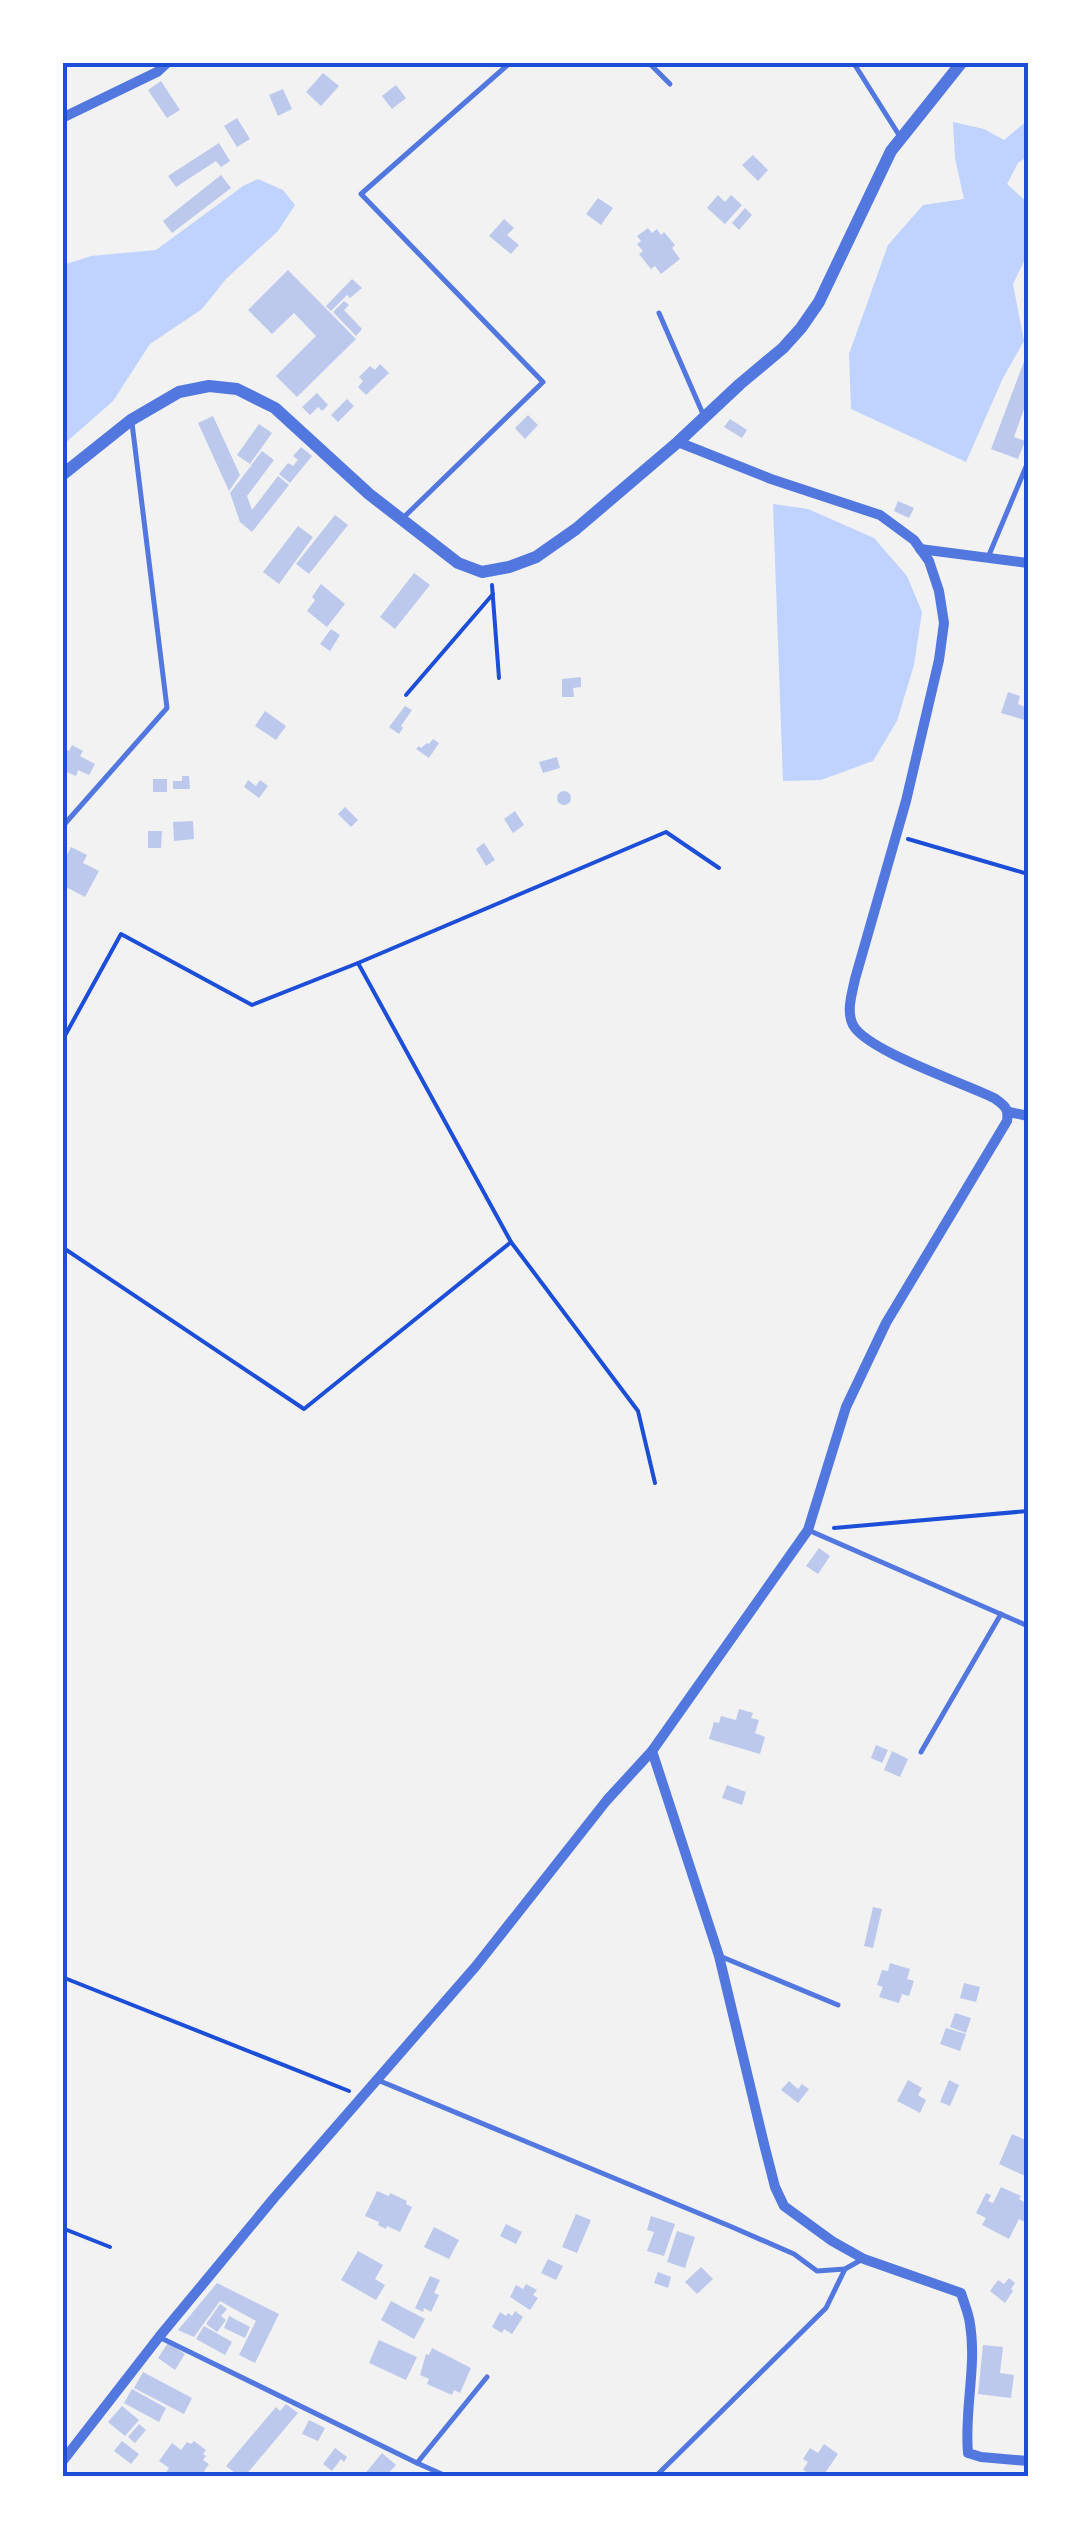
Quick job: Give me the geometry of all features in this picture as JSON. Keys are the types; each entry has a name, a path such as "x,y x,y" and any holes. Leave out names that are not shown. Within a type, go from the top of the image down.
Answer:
{"street":[{"path":"62,118 156,72 168,62"},
{"path":"62,475 131,420 179,392 209,386 237,389 275,408 369,494 458,562 482,572 536,556 576,529 678,442 802,328 819,302 891,151 962,62"},
{"path":"678,442 880,515 914,540 928,561 939,591 944,623 896,835 855,978 851,1021 866,1040 970,1085 1009,1112 1028,1116"},
{"path":"920,548 1028,563"},
{"path":"62,2462 274,2198 476,1966 607,1800 652,1751 808,1530 846,1407 870,1356 926,1253 993,1148 1009,1112"},
{"path":"652,1751 719,1956 764,2144 784,2206 864,2259 961,2293 970,2323 968,2453 1028,2461"}],"lane":[{"path":"402,519 543,382 361,194 511,62"},
{"path":"648,62 670,84"},
{"path":"853,62 901,138"},
{"path":"659,313 704,417"},
{"path":"62,827 168,708 131,420"},
{"path":"988,558 1028,462"},
{"path":"808,1530 1028,1626"},
{"path":"921,1752 1001,1614"},
{"path":"719,1956 838,2005"},
{"path":"377,2080 732,2227 794,2254 816,2271 845,2269 864,2259"},
{"path":"656,2476 826,2308 845,2269"},
{"path":"160,2336 446,2476"},
{"path":"417,2463 486,2377"}],"path":[{"path":"492,570 499,678"},
{"path":"406,696 493,594"},
{"path":"62,1041 121,934 252,1005 666,832 719,868"},
{"path":"896,835 1028,874"},
{"path":"358,963 511,1242 638,1411 655,1483"},
{"path":"62,1247 304,1409 511,1242"},
{"path":"808,1530 1028,1511"},
{"path":"62,1978 363,2097"},
{"path":"62,2228 110,2247"}],"water":[{"path":"1028,120 1028,156 1018,163 1007,184 1028,203 1028,253 1013,284 1024,341 966,462 851,409 849,354 888,245 923,205 964,199 955,158 953,122 984,129 1004,140"},
{"path":"258,179 283,190 295,205 278,231 226,279 202,309 150,344 113,401 63,445 63,265 91,256 156,250"},
{"path":"773,504 808,509 874,538 907,576 922,612 914,665 897,721 873,761 821,780 783,781"}],"building":[{"path":"323,73 339,86 321,106 306,92"},
{"path":"161,81 180,110 167,118 148,90"},
{"path":"396,85 406,98 392,109 382,96"},
{"path":"283,89 292,109 278,116 269,95"},
{"path":"237,118 250,139 237,147 224,126"},
{"path":"219,143 230,161 221,167 216,161 176,187 168,176"},
{"path":"753,155 768,170 758,181 742,165"},
{"path":"221,175 231,188 172,233 163,221"},
{"path":"718,195 725,202 731,195 742,205 725,224 707,208"},
{"path":"598,198 613,208 601,225 586,214"},
{"path":"745,208 752,215 739,230 732,223"},
{"path":"504,219 514,228 507,235 519,245 511,254 489,236"},
{"path":"648,228 652,233 657,229 661,235 664,232 680,259 661,274 655,266 651,269 639,254 643,251 637,236"},
{"path":"288,270 356,339 297,397 276,376 316,336 294,313 272,334 248,310"},
{"path":"352,279 362,288 350,298 347,295 331,311 326,306"},
{"path":"344,301 349,305 344,310 362,329 356,336 333,312"},
{"path":"1028,351 1028,398 1014,437 1025,441 1018,459 991,449"},
{"path":"380,364 389,373 366,395 358,387 363,381 359,377 370,366 375,370"},
{"path":"317,393 328,405 322,411 318,407 310,415 302,407"},
{"path":"347,399 354,406 338,422 331,415"},
{"path":"528,415 538,425 525,439 515,428"},
{"path":"213,416 240,475 229,491 198,423"},
{"path":"730,419 747,430 742,438 724,427"},
{"path":"259,424 272,433 250,464 237,455"},
{"path":"301,447 312,456 290,483 279,474 288,463 293,466 298,460 293,456"},
{"path":"262,451 274,460 247,496 252,510 278,476 289,485 252,532 240,522 230,493 251,466 254,468 251,465"},
{"path":"898,501 914,508 909,518 894,511"},
{"path":"335,515 348,525 309,574 296,564"},
{"path":"298,526 313,537 279,584 263,572"},
{"path":"414,573 430,585 395,629 380,617"},
{"path":"321,584 345,604 327,627 307,611"},
{"path":"331,629 340,635 330,651 320,644"},
{"path":"581,677 581,687 573,688 574,697 562,697 562,679"},
{"path":"1008,692 1020,696 1018,704 1028,708 1028,721 1001,713"},
{"path":"405,706 412,710 399,734 389,727"},
{"path":"265,711 286,726 276,740 255,726"},
{"path":"433,739 439,743 429,758 416,749 429,744"},
{"path":"72,745 83,751 80,756 95,764 89,775 78,770 76,776 62,770 62,748 69,751"},
{"path":"557,757 560,768 543,773 539,762"},
{"path":"182,776 189,776 190,789 173,789 173,781 182,781"},
{"path":"153,779 167,779 167,792 153,792"},
{"path":"248,780 256,786 260,780 268,786 259,798 244,787"},
{"path":"564,791 571,798 564,805 557,798"},
{"path":"345,807 358,820 351,827 338,814"},
{"path":"515,811 524,825 513,833 504,819"},
{"path":"193,821 194,839 174,841 173,822"},
{"path":"148,831 162,831 161,848 148,848"},
{"path":"484,843 495,860 486,866 476,849"},
{"path":"71,847 87,855 83,863 99,871 85,897 62,885 62,852 67,855"},
{"path":"819,1548 830,1556 818,1574 806,1566"},
{"path":"739,1709 753,1713 751,1718 759,1720 755,1733 765,1737 760,1754 709,1739 714,1722 719,1723 721,1716 736,1720"},
{"path":"876,1745 888,1750 882,1763 871,1758"},
{"path":"892,1751 908,1759 900,1777 884,1770"},
{"path":"727,1785 746,1792 742,1805 722,1798"},
{"path":"873,1907 882,1909 873,1948 864,1946"},
{"path":"890,1963 910,1969 907,1979 914,1981 909,1996 902,1994 899,2003 879,1997 883,1987 877,1985 882,1970 888,1971"},
{"path":"964,1983 980,1987 976,2002 960,1998"},
{"path":"955,2013 971,2018 966,2033 950,2027"},
{"path":"946,2028 966,2034 960,2051 940,2044"},
{"path":"908,2080 922,2088 918,2095 926,2100 920,2113 897,2101"},
{"path":"949,2080 959,2085 950,2106 940,2102"},
{"path":"789,2081 798,2089 802,2084 809,2089 798,2103 781,2090"},
{"path":"1012,2134 1028,2141 1025,2176 999,2164"},
{"path":"1001,2187 1021,2196 1019,2199 1028,2204 1025,2222 1019,2219 1009,2239 982,2225 986,2218 976,2213 986,2193 993,2203"},
{"path":"377,2191 389,2196 390,2193 412,2207 400,2232 387,2226 386,2229 365,2216"},
{"path":"576,2214 591,2220 577,2253 562,2247"},
{"path":"651,2216 675,2224 664,2256 647,2251 654,2232 647,2230"},
{"path":"506,2224 522,2232 516,2244 500,2236"},
{"path":"434,2227 459,2240 449,2259 424,2247"},
{"path":"677,2231 695,2237 685,2268 667,2262"},
{"path":"358,2251 383,2265 375,2279 385,2285 376,2300 341,2280"},
{"path":"548,2259 563,2266 556,2280 541,2273"},
{"path":"701,2267 713,2279 697,2294 685,2282"},
{"path":"658,2272 671,2277 668,2288 654,2283"},
{"path":"430,2276 440,2280 434,2293 439,2295 431,2312 424,2308 423,2312 415,2308"},
{"path":"1009,2278 1015,2283 1005,2303 990,2291 998,2280 1004,2284"},
{"path":"217,2283 279,2314 255,2363 239,2355 256,2321 220,2301 194,2337 178,2330"},
{"path":"526,2284 537,2290 533,2295 538,2298 530,2310 510,2297 516,2285 523,2289"},
{"path":"391,2301 425,2319 414,2339 381,2320"},
{"path":"220,2304 227,2309 221,2316 226,2320 217,2332 206,2324"},
{"path":"515,2311 523,2317 512,2334 492,2327 500,2312 512,2316"},
{"path":"229,2316 250,2327 245,2338 224,2328"},
{"path":"204,2326 232,2342 225,2355 196,2339"},
{"path":"379,2340 417,2357 406,2380 369,2363"},
{"path":"168,2343 185,2354 175,2370 158,2358"},
{"path":"983,2345 1003,2347 1000,2373 1014,2375 1011,2398 978,2394"},
{"path":"432,2348 471,2368 460,2393 454,2390 452,2395 427,2384 429,2379 420,2375 426,2354"},
{"path":"143,2372 192,2398 184,2414 134,2388"},
{"path":"132,2389 166,2408 159,2422 124,2403"},
{"path":"286,2404 298,2413 245,2476 226,2466 276,2407 280,2411"},
{"path":"122,2406 139,2420 125,2436 108,2422"},
{"path":"309,2420 325,2428 318,2441 302,2434"},
{"path":"139,2424 146,2430 135,2443 128,2437"},
{"path":"122,2441 139,2454 131,2464 114,2451"},
{"path":"194,2441 206,2450 203,2460 209,2464 201,2476 164,2475 169,2468 159,2461 172,2443 181,2450 187,2442"},
{"path":"824,2444 838,2454 823,2476 813,2476 803,2470 808,2462 803,2459 810,2448 818,2453"},
{"path":"335,2448 347,2457 332,2471 323,2464"},
{"path":"382,2453 396,2465 386,2476 363,2476"}]}
